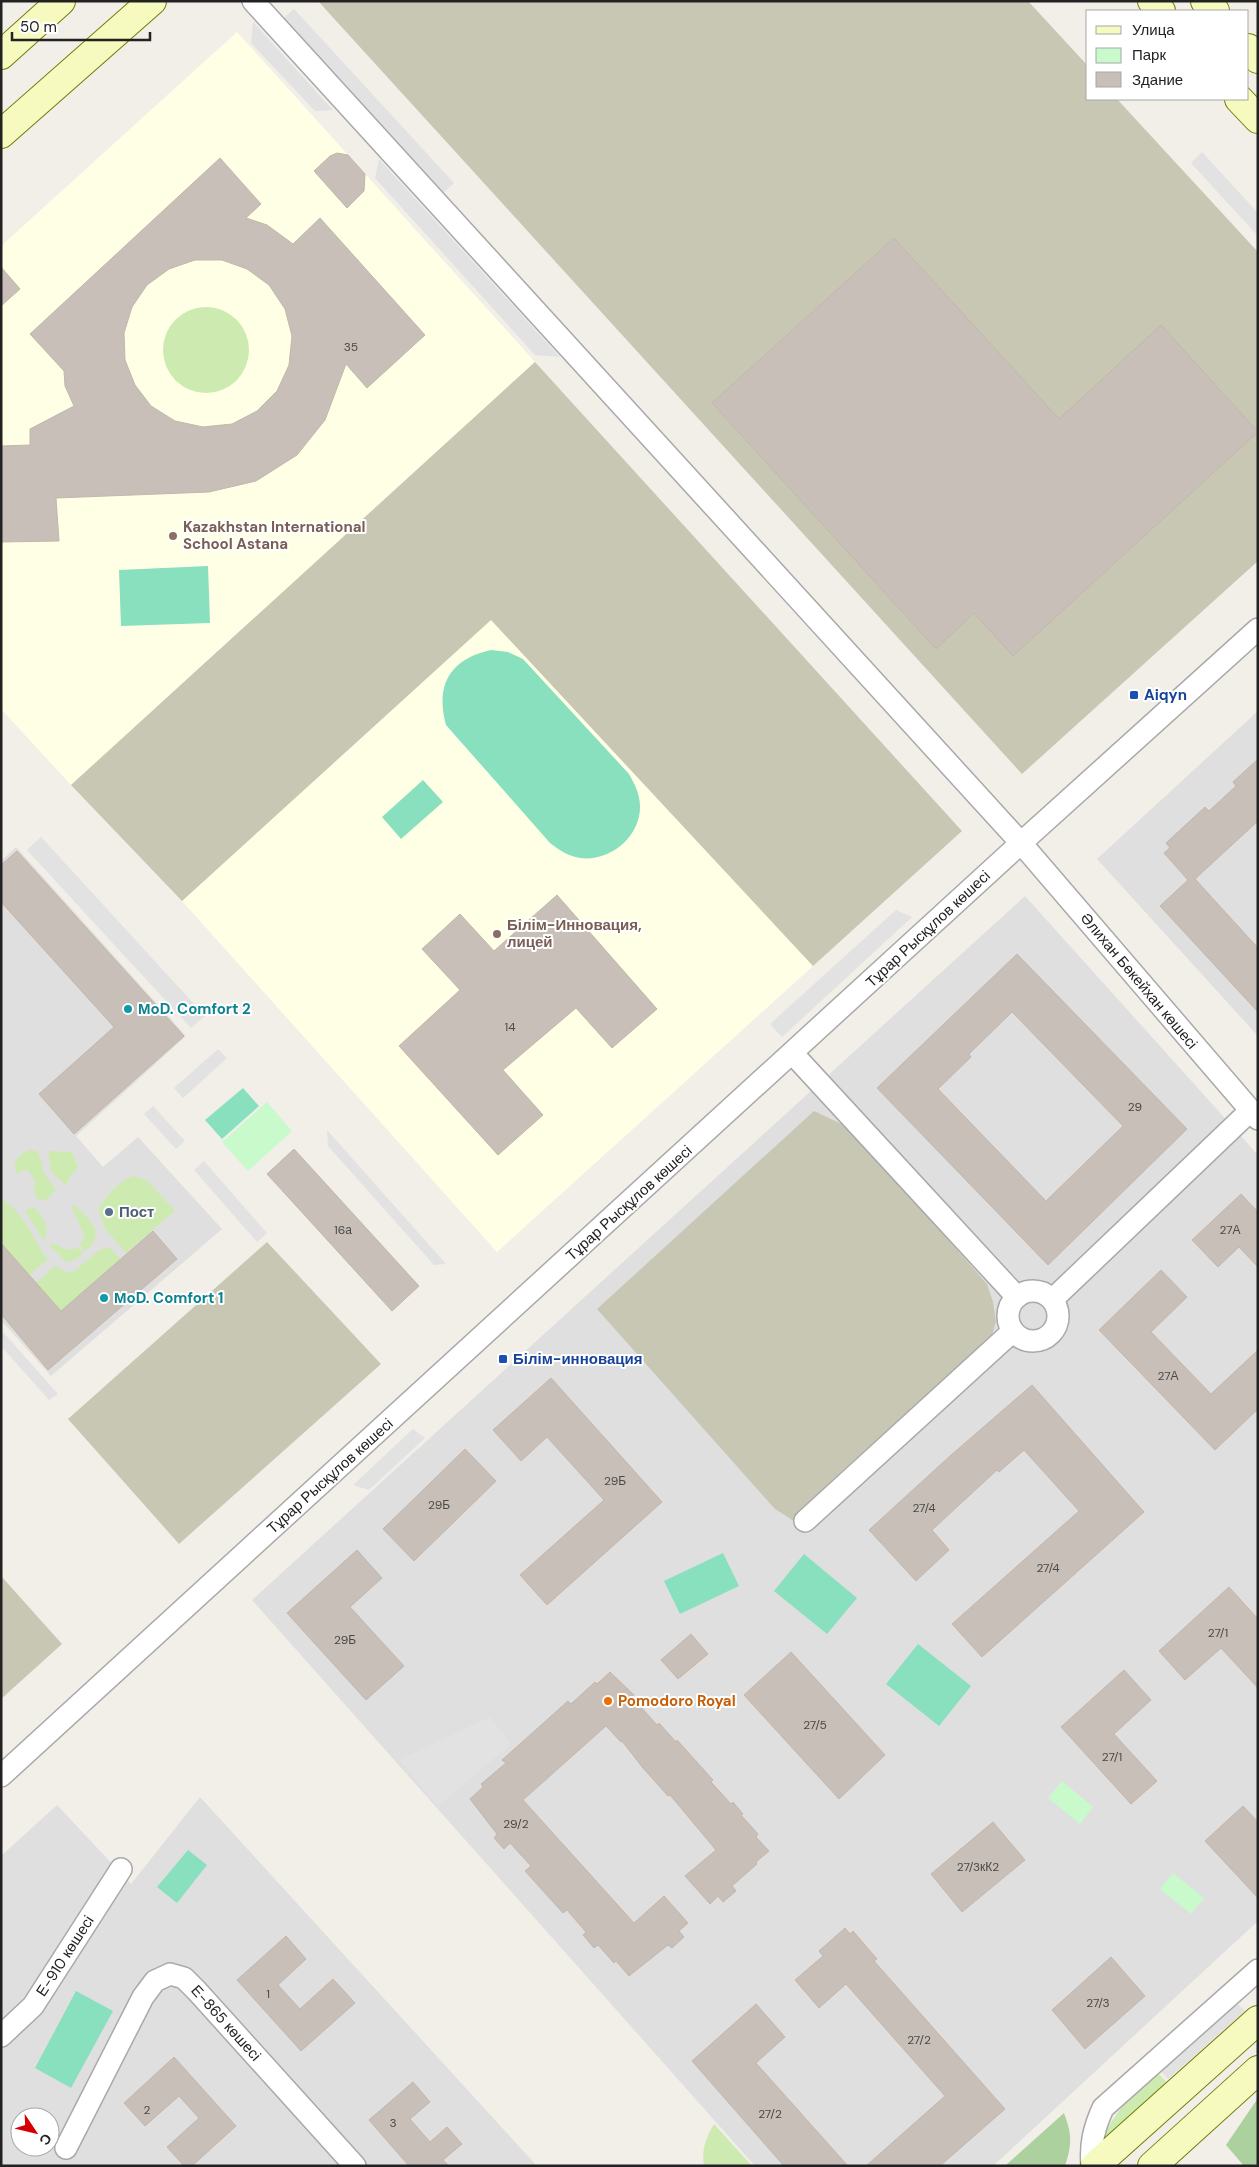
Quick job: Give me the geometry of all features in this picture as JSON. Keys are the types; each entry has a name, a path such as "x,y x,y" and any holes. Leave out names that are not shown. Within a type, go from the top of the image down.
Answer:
{"street":[{"path":"1,55 61,1"},
{"path":"1,134 152,1"},
{"name":"Әлихан Бөкейхан көшесі","path":"253,1 1021,843 1254,1115"},
{"path":"1249,49 1258,59"},
{"path":"1240,100 1258,119"},
{"name":"Тұрар Рысқұлов көшесі","path":"1,1776 793,1054 1021,843 1258,629"},
{"path":"793,1054 1016,1297"},
{"path":"1053,1299 1254,1115"},
{"path":"1031,1290 1046,1294 1053,1299 1057,1306 1059,1317 1055,1330 1050,1336 1034,1342 1018,1337 1013,1331 1008,1317 1016,1297 1031,1290"},
{"path":"805,1521 1013,1331"},
{"name":"Е-910 көшесі","path":"1,2036 33,2006 121,1869"},
{"path":"1093,2166 1090,2147 1094,2128 1103,2108 1258,1970"},
{"name":"Е-865 көшесі","path":"66,2148 143,1997 155,1981 170,1974 184,1978 197,1991 355,2166"},
{"path":"1093,2166 1258,2020"},
{"path":"1216,2108 1236,2074 1258,2051"},
{"path":"1152,2166 1258,2070"},
{"path":"1216,2108 1258,2091"}],"shaded area":[{"path":"318,1 1028,1 1086,64 1086,100 1118,100 1258,252 1258,561 1022,774"},
{"path":"294,9 454,183 443,193 283,19"},
{"path":"253,22 333,110 315,111 251,43"},
{"name":"Kazakhstan International School Astana","path":"237,32 535,362 71,785 1,709 1,246"},
{"path":"1202,152 1258,213 1258,236 1191,163"},
{"path":"379,159 560,357 535,355 375,178"},
{"path":"535,362 962,831 813,966 491,620 182,901 71,785"},
{"name":"Білім-Инновация, лицей","path":"491,619 813,966 497,1252 182,901"},
{"path":"1258,711 1258,1036 1097,859"},
{"path":"41,837 205,1016 191,1028 27,850"},
{"path":"16,847 186,1036 76,1136 103,1167 138,1137 222,1229 51,1376 1,1320 1,861"},
{"path":"1025,896 1258,1155 1258,1921 993,2166 755,2166 252,1600"},
{"path":"896,910 912,917 782,1037 770,1024"},
{"path":"218,1049 227,1058 183,1098 174,1088"},
{"path":"153,1106 185,1141 176,1149 144,1114"},
{"path":"814,1111 850,1128 987,1284 993,1302 996,1321 992,1336 832,1480 834,1488 797,1523 775,1509 597,1309"},
{"path":"327,1130 446,1264 434,1265 328,1146"},
{"path":"204,1161 267,1233 257,1242 194,1170"},
{"path":"267,1242 381,1364 179,1544 68,1419"},
{"path":"1,1330 58,1394 49,1400 1,1346"},
{"path":"413,1429 425,1438 369,1490 353,1485"},
{"path":"1,1576 62,1644 1,1699"},
{"path":"490,1717 511,1744 438,1806 399,1760"},
{"path":"200,1797 537,2166 1,2166 1,1856 57,1805 131,1884"},
{"path":"1235,2001 1245,2011 1168,2079 1159,2069"}],"green space":[{"path":"206,307 223,310 237,319 246,333 249,350 246,367 237,381 223,390 206,393 189,390 175,381 166,367 163,350 166,333 175,319 189,310"},
{"path":"208,566 210,623 121,626 119,570"},
{"path":"491,650 508,652 523,659 629,774 639,798 639,818 629,837 612,852 602,856 580,858 564,852 550,843 446,725 443,698 449,676 465,660"},
{"path":"423,780 443,802 401,839 382,817"},
{"path":"243,1088 259,1106 222,1139 205,1120"},
{"path":"267,1102 292,1131 248,1171 222,1142"},
{"path":"30,1150 38,1151 44,1173 56,1190 46,1200 37,1199 34,1188 35,1180 27,1169 17,1174 15,1170 19,1156"},
{"path":"48,1151 72,1152 78,1168 70,1176 66,1186 51,1171"},
{"path":"134,1176 147,1180 175,1211 126,1253 105,1229 98,1209 113,1190"},
{"path":"1,1199 10,1204 22,1218 48,1259 29,1275 1,1243"},
{"path":"73,1205 87,1218 96,1233 92,1245 85,1251 80,1245 84,1235 72,1208"},
{"path":"33,1207 45,1223 46,1236 43,1240 25,1210"},
{"path":"52,1243 68,1250 78,1247 83,1253 77,1259 66,1262 50,1246"},
{"path":"110,1248 121,1259 61,1311 36,1283 55,1266 68,1272 73,1272 101,1249"},
{"path":"723,1553 739,1586 680,1614 664,1581"},
{"path":"804,1554 857,1598 827,1634 774,1591"},
{"path":"918,1644 971,1686 939,1726 886,1684"},
{"path":"1062,1781 1093,1807 1080,1824 1048,1798"},
{"path":"188,1850 207,1865 177,1903 157,1887"},
{"path":"1173,1873 1204,1898 1191,1914 1160,1889"},
{"path":"76,1991 113,2011 71,2088 35,2068"},
{"path":"1160,2075 1167,2083 1099,2146 1108,2127 1133,2093 1152,2077"},
{"path":"1258,2098 1258,2164 1244,2166 1226,2145"},
{"path":"1064,2113 1069,2127 1070,2139 1065,2166 1005,2166"},
{"path":"714,2124 752,2166 704,2166 705,2144"}],"building":[{"path":"337,153 348,155 365,174 364,191 347,208 314,171 330,156"},
{"path":"220,158 261,204 246,218 267,225 293,244 320,218 425,335 367,388 346,364 325,420 297,455 256,481 209,492 56,498 59,541 1,542 1,446 30,445 30,429 74,406 65,386 64,371 30,334","holes":["195,260 222,260 247,269 269,285 285,309 292,336 289,365 277,391 257,411 232,424 203,427 175,421 151,406 135,385 125,360 124,333 132,307 147,285 169,269"]},
{"path":"894,238 1059,419 1161,325 1258,432 1013,656 974,613 936,649 712,403"},
{"path":"1,267 20,289 1,306"},
{"path":"1258,759 1258,821 1195,879 1258,948 1258,1012 1160,906 1188,880 1164,853 1170,848 1166,843 1205,807 1209,811 1236,786 1233,782"},
{"name":"МoD. Comfort 2","path":"17,851 184,1036 74,1134 39,1094 114,1027 1,902 1,865"},
{"path":"557,895 657,1009 612,1048 576,1008 503,1070 543,1115 498,1155 399,1046 460,990 422,949 460,914 494,951"},
{"path":"1017,954 1187,1129 1048,1265 877,1088","holes":["1012,1012 1123,1126 1046,1201 938,1089 971,1057 969,1054"]},
{"path":"294,1149 419,1286 392,1311 267,1174"},
{"path":"1241,1194 1258,1212 1258,1267 1239,1247 1218,1267 1192,1240"},
{"name":"МoD. Comfort 1","path":"153,1231 177,1259 48,1370 1,1314 1,1243 61,1311"},
{"path":"1161,1270 1187,1297 1151,1332 1211,1394 1258,1350 1258,1409 1215,1450 1099,1330"},
{"path":"551,1378 662,1502 547,1605 520,1575 604,1500 547,1437 521,1461 493,1430"},
{"path":"1032,1385 1144,1512 982,1657 952,1624 1079,1511 1024,1450 999,1472 997,1470 932,1530 949,1550 916,1581 869,1530"},
{"path":"465,1449 496,1481 414,1561 383,1529"},
{"path":"357,1550 382,1578 350,1607 404,1666 366,1700 287,1613"},
{"path":"1229,1587 1258,1619 1258,1688 1221,1648 1185,1680 1159,1651"},
{"path":"691,1634 708,1654 678,1679 661,1660"},
{"path":"791,1652 885,1755 839,1799 744,1695"},
{"path":"1124,1670 1151,1700 1114,1734 1157,1781 1131,1804 1061,1727"},
{"path":"610,1672 634,1695 632,1697 657,1725 659,1723 676,1742 677,1740 713,1780 711,1782 731,1804 733,1802 743,1814 741,1815 758,1834 756,1837 769,1851 732,1886 736,1891 723,1902 718,1896 710,1904 685,1876 716,1850 670,1795 668,1796 622,1741 606,1726 523,1800 634,1923 664,1896 688,1923 679,1931 684,1937 672,1948 668,1945 629,1976 598,1945 594,1948 583,1935 586,1932 567,1910 563,1913 525,1871 531,1866 510,1843 504,1849 494,1838 497,1834 470,1799 483,1787 481,1784 506,1763 502,1760 568,1701 571,1704 595,1682 597,1684"},
{"path":"1243,1806 1258,1822 1258,1898 1205,1841"},
{"path":"993,1822 1025,1860 962,1912 931,1874"},
{"path":"845,1928 850,1934 853,1931 877,1959 874,1961 1005,2109 940,2166 866,2166 945,2096 846,1984 819,2008 795,1980 823,1956 819,1951"},
{"path":"286,1936 306,1959 278,1985 300,2009 333,1979 355,2003 301,2051 237,1980"},
{"path":"1111,1957 1145,1996 1085,2049 1052,2010"},
{"path":"756,2004 785,2037 756,2063 848,2166 784,2166 692,2061"},
{"path":"174,2057 236,2126 192,2166 184,2166 167,2147 199,2118 179,2096 145,2126 124,2103"},
{"path":"413,2082 430,2102 410,2119 430,2142 447,2127 462,2144 443,2160 449,2166 409,2166 369,2120"}],"place":[{"name":"Kazakhstan International School Astana","path":"173,536"},
{"name":"Aiqyn","path":"1134,695"},
{"name":"Білім-Инновация, лицей","path":"497,934"},
{"name":"МoD. Comfort 2","path":"128,1009"},
{"name":"Пост","path":"109,1212"},
{"name":"МoD. Comfort 1","path":"104,1298"},
{"name":"Білім-инновация","path":"503,1359"},
{"name":"Pomodoro Royal","path":"608,1701"}]}
